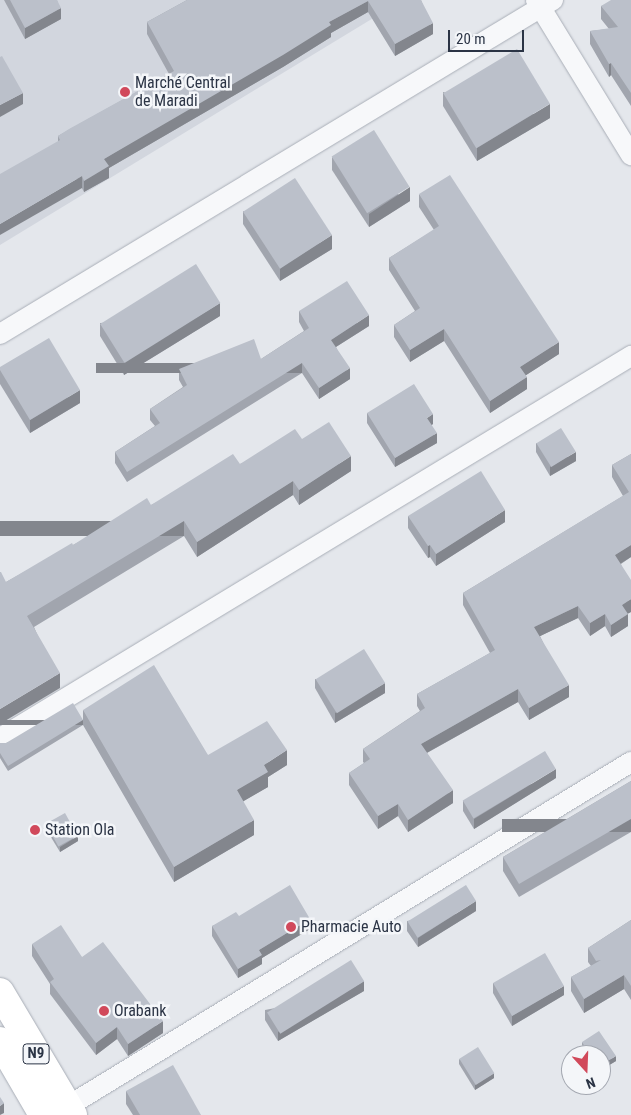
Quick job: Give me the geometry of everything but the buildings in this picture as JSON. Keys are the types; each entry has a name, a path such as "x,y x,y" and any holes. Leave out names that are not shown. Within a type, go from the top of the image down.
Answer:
{"highway":[{"name":"N9","path":"0,992 59,1113"},
{"name":"N9","path":"0,1041 59,1113"}],"street":[{"path":"0,334 544,2 631,155"},
{"path":"0,738 631,356"},
{"path":"59,1113 631,762"}],"shaded area":[{"name":"Marché Central de Maradi","path":"0,0 403,0 0,245"}],"place":[{"name":"Marché Central de Maradi","path":"125,92"},
{"name":"Station Ola","path":"35,830"},
{"name":"Pharmacie Auto","path":"291,927"},
{"name":"Orabank","path":"104,1011"}]}
